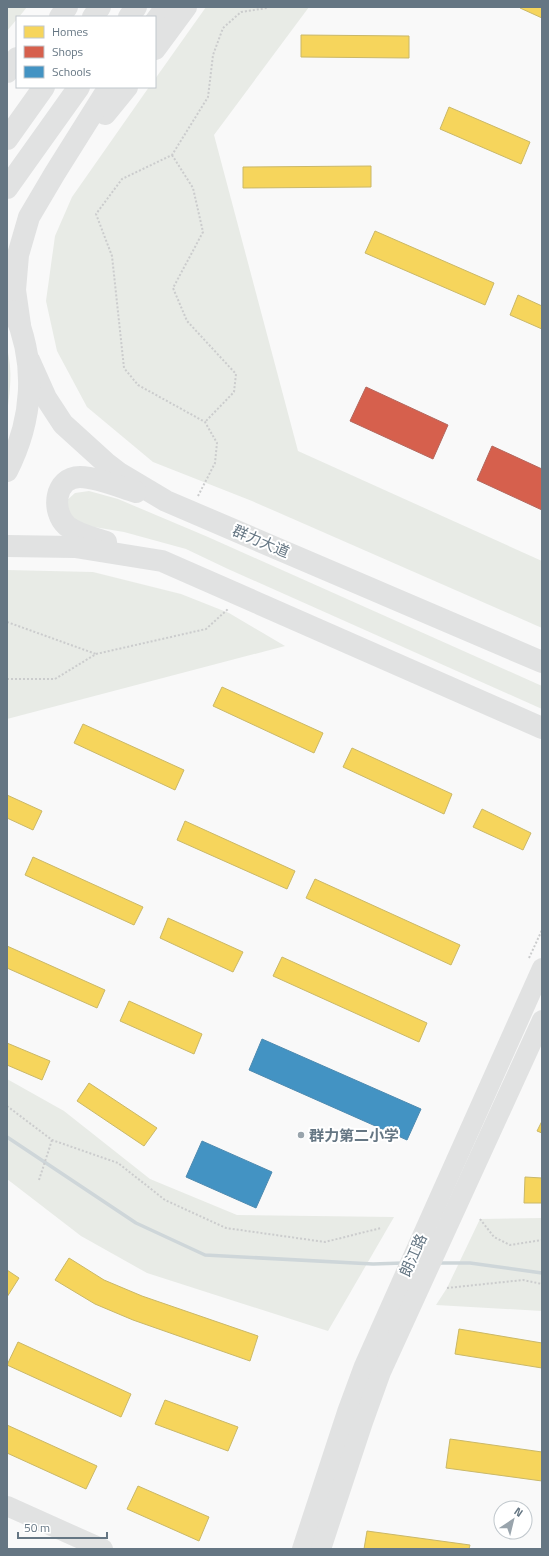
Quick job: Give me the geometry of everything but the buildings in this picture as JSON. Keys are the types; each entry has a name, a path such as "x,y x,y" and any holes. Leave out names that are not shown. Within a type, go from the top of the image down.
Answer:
{"main road":[{"path":"45,16 51,7"},
{"path":"61,16 67,7"},
{"path":"94,16 100,7"},
{"path":"130,16 136,7"},
{"path":"156,21 166,7"},
{"path":"156,48 186,7"},
{"path":"7,72 16,59"},
{"path":"7,79 16,69"},
{"path":"7,139 43,88"},
{"path":"7,188 78,88"},
{"path":"7,471 17,452 26,422 30,391 28,360 20,325 15,290 18,255 29,217 55,172 108,88"},
{"path":"55,172 126,88"},
{"path":"7,296 20,325"},
{"name":"群力大道","path":"28,360 46,398 63,424 119,473 166,501 542,662"},
{"path":"166,501 99,481 79,477 73,478 63,485 56,499 59,515 68,527 92,538 162,561 542,728"},
{"path":"7,546 75,547 162,561"},
{"name":"朗江路","path":"302,1549 347,1412 364,1366 542,968"},
{"name":"朗江路","path":"321,1549 381,1372 542,1020"},
{"path":"7,1506 103,1549"}],"path":[{"path":"198,496 215,463 217,443 205,422 138,385 124,368 112,256 96,214 122,179 172,155 208,97 213,55 223,28 241,12 268,7"},
{"path":"172,155 193,188 203,232 173,288 187,321 236,374 234,392 205,422"},
{"path":"7,679 55,679 96,654 206,629 229,609"},
{"path":"7,622 96,654"},
{"path":"7,1106 52,1140 118,1164 165,1200 226,1228 324,1242 381,1228"},
{"path":"39,1180 52,1140"},
{"path":"480,1219 494,1237 510,1246 542,1240"},
{"path":"447,1288 523,1280 542,1284"}],"shaded area":[{"path":"7,7 27,7 20,16 16,16 16,20 7,31"},
{"path":"206,7 309,7 214,135 298,451 542,561 542,628 252,501 153,462 87,407 57,351 46,301 55,236 72,197 148,88 156,88 156,78"},
{"path":"7,348 9,357 10,389 7,414"},
{"path":"89,491 118,499 208,537 542,686 542,709 186,549 124,532 82,525 68,515 65,502 75,493"},
{"path":"7,570 93,572 181,594 229,613 285,646 7,719"},
{"path":"7,1079 64,1111 150,1179 237,1215 394,1217 328,1331 147,1273 81,1236 7,1179"},
{"path":"542,1218 542,1311 436,1305 447,1288 480,1219"}],"waterway":[{"path":"7,1137 136,1223 205,1255 373,1264 403,1263"},
{"path":"437,1263 470,1263 542,1273"}],"place":[{"name":"群力第二小学","path":"301,1135"}]}
